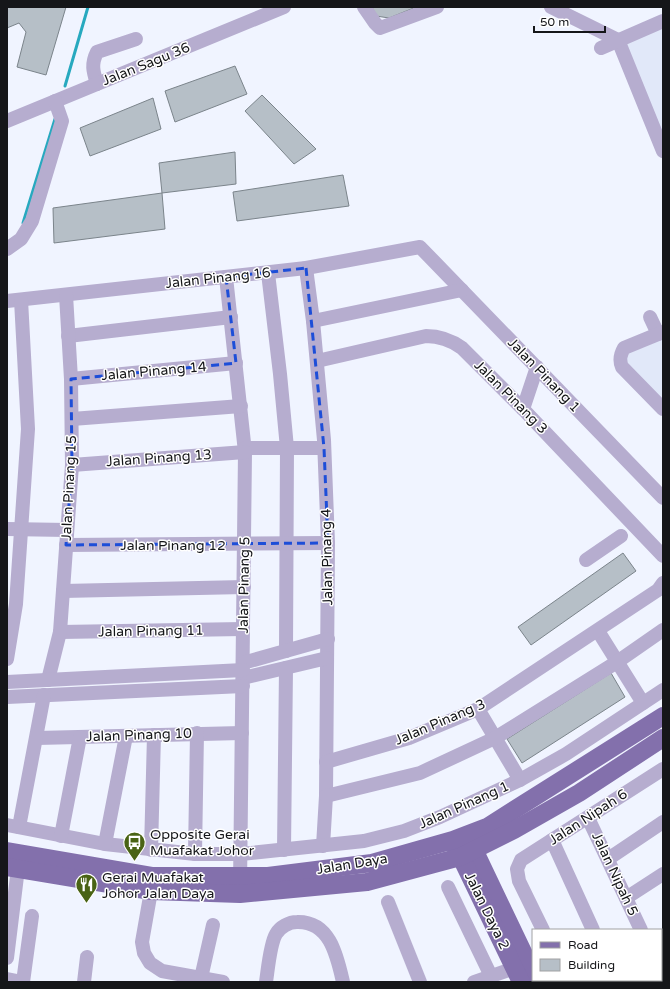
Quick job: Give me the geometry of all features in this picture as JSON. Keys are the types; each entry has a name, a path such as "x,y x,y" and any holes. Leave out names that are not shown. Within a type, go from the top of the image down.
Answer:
{"main road":[{"name":"Jalan Daya","path":"463,846 487,827 663,716"},
{"name":"Jalan Daya","path":"13,860 151,891 240,885 268,876 372,863 463,846 514,830 579,793 663,738"},
{"path":"489,880 491,860 514,830"},
{"name":"Jalan Daya 2","path":"463,846 489,880 532,971"},
{"name":"Jalan Daya 2","path":"463,846 518,975"},
{"name":"Jalan Daya","path":"13,860 240,885"}],"street":[{"name":"Jalan Sagu 36","path":"7,120 284,7"},
{"path":"364,7 380,28 437,7"},
{"path":"551,7 618,40 663,151"},
{"path":"601,48 663,21"},
{"path":"97,84 93,69 93,60 97,52 136,39"},
{"path":"7,249 21,239 32,221 62,121 55,101"},
{"name":"Jalan Pinang 16","path":"7,301 268,273 306,268 418,247 426,251"},
{"name":"Jalan Pinang 1","path":"426,251 663,498"},
{"name":"Jalan Pinang 4","path":"306,268 317,360 324,448 328,543 326,796 323,846"},
{"path":"268,273 287,448 286,651"},
{"name":"Jalan Pinang 5","path":"226,277 245,450 240,885"},
{"path":"313,321 462,290"},
{"name":"Jalan Pinang 15","path":"48,680 60,632 72,465 71,379 66,295"},
{"path":"7,659 16,604 28,429 21,300"},
{"path":"68,336 231,317"},
{"path":"650,317 661,333 624,348 620,357 622,367 657,395 663,409"},
{"name":"Jalan Pinang 3","path":"317,360 426,336 444,338 462,348 523,409 663,556"},
{"name":"Jalan Pinang 14","path":"71,379 236,363"},
{"path":"523,409 537,367"},
{"path":"72,419 241,406"},
{"name":"Jalan Pinang 13","path":"72,465 245,450 324,448"},
{"path":"7,529 67,530"},
{"path":"586,560 621,536"},
{"name":"Jalan Pinang 12","path":"66,545 328,543"},
{"name":"Jalan Pinang 3","path":"326,762 409,738 478,709 598,631 658,590 663,583"},
{"path":"63,591 244,587"},
{"name":"Jalan Pinang 11","path":"60,632 243,630"},
{"path":"326,796 420,773 495,738 618,662 663,630"},
{"path":"598,631 643,703"},
{"path":"7,682 243,674 286,651 328,639"},
{"path":"7,697 44,695 243,674 286,668 327,658"},
{"path":"284,850 286,668"},
{"name":"Jalan Pinang 1","path":"13,826 105,844 195,854 241,854 364,841 404,831 478,801 520,780 566,754 663,690"},
{"path":"13,826 37,738 44,695"},
{"path":"478,709 520,780"},
{"path":"195,854 197,733"},
{"name":"Jalan Pinang 10","path":"37,738 242,733"},
{"path":"151,850 154,735"},
{"path":"105,844 126,736"},
{"path":"61,836 80,737"},
{"name":"Jalan Nipah 6","path":"543,929 519,881 517,869 522,860 663,769"},
{"name":"Jalan Nipah 5","path":"588,818 641,929"},
{"path":"608,859 663,822"},
{"path":"552,840 593,929"},
{"path":"7,958 13,860"},
{"path":"626,898 662,876"},
{"path":"448,887 491,976"},
{"path":"151,891 142,942 146,958 153,966 162,971 223,982"},
{"path":"388,902 420,982"},
{"path":"7,979 23,982 32,916"},
{"path":"266,982 276,934 287,924 296,922 307,923 326,934 338,961 343,982"},
{"path":"201,978 213,925"},
{"path":"84,982 87,957"},
{"path":"474,982 491,976 518,975"}],"highlighted area":[{"path":"306,268 324,448 328,543 66,545 72,465 71,379 236,363 226,277"}],"shaded area":[{"path":"663,17 663,161 613,39"},
{"path":"663,328 663,414 617,354"}],"building":[{"path":"7,7 66,7 46,75 17,67 26,32 19,23 7,28"},
{"path":"372,7 416,7 389,18 376,16"},
{"path":"235,66 247,94 175,122 165,91"},
{"path":"262,95 316,149 294,164 245,111"},
{"path":"153,98 161,129 90,156 80,128"},
{"path":"235,152 236,184 162,193 159,163"},
{"path":"343,175 349,206 237,221 233,192"},
{"path":"162,193 165,229 54,243 53,208"},
{"path":"623,553 636,571 531,645 518,627"},
{"path":"611,673 625,697 522,763 507,739"}],"waterway":[{"path":"65,86 88,7"},
{"path":"23,223 55,119"}],"place":[{"name":"Opposite Gerai Muafakat Johor","path":"134,862"},
{"name":"Gerai Muafakat Johor Jalan Daya","path":"86,904"}]}
